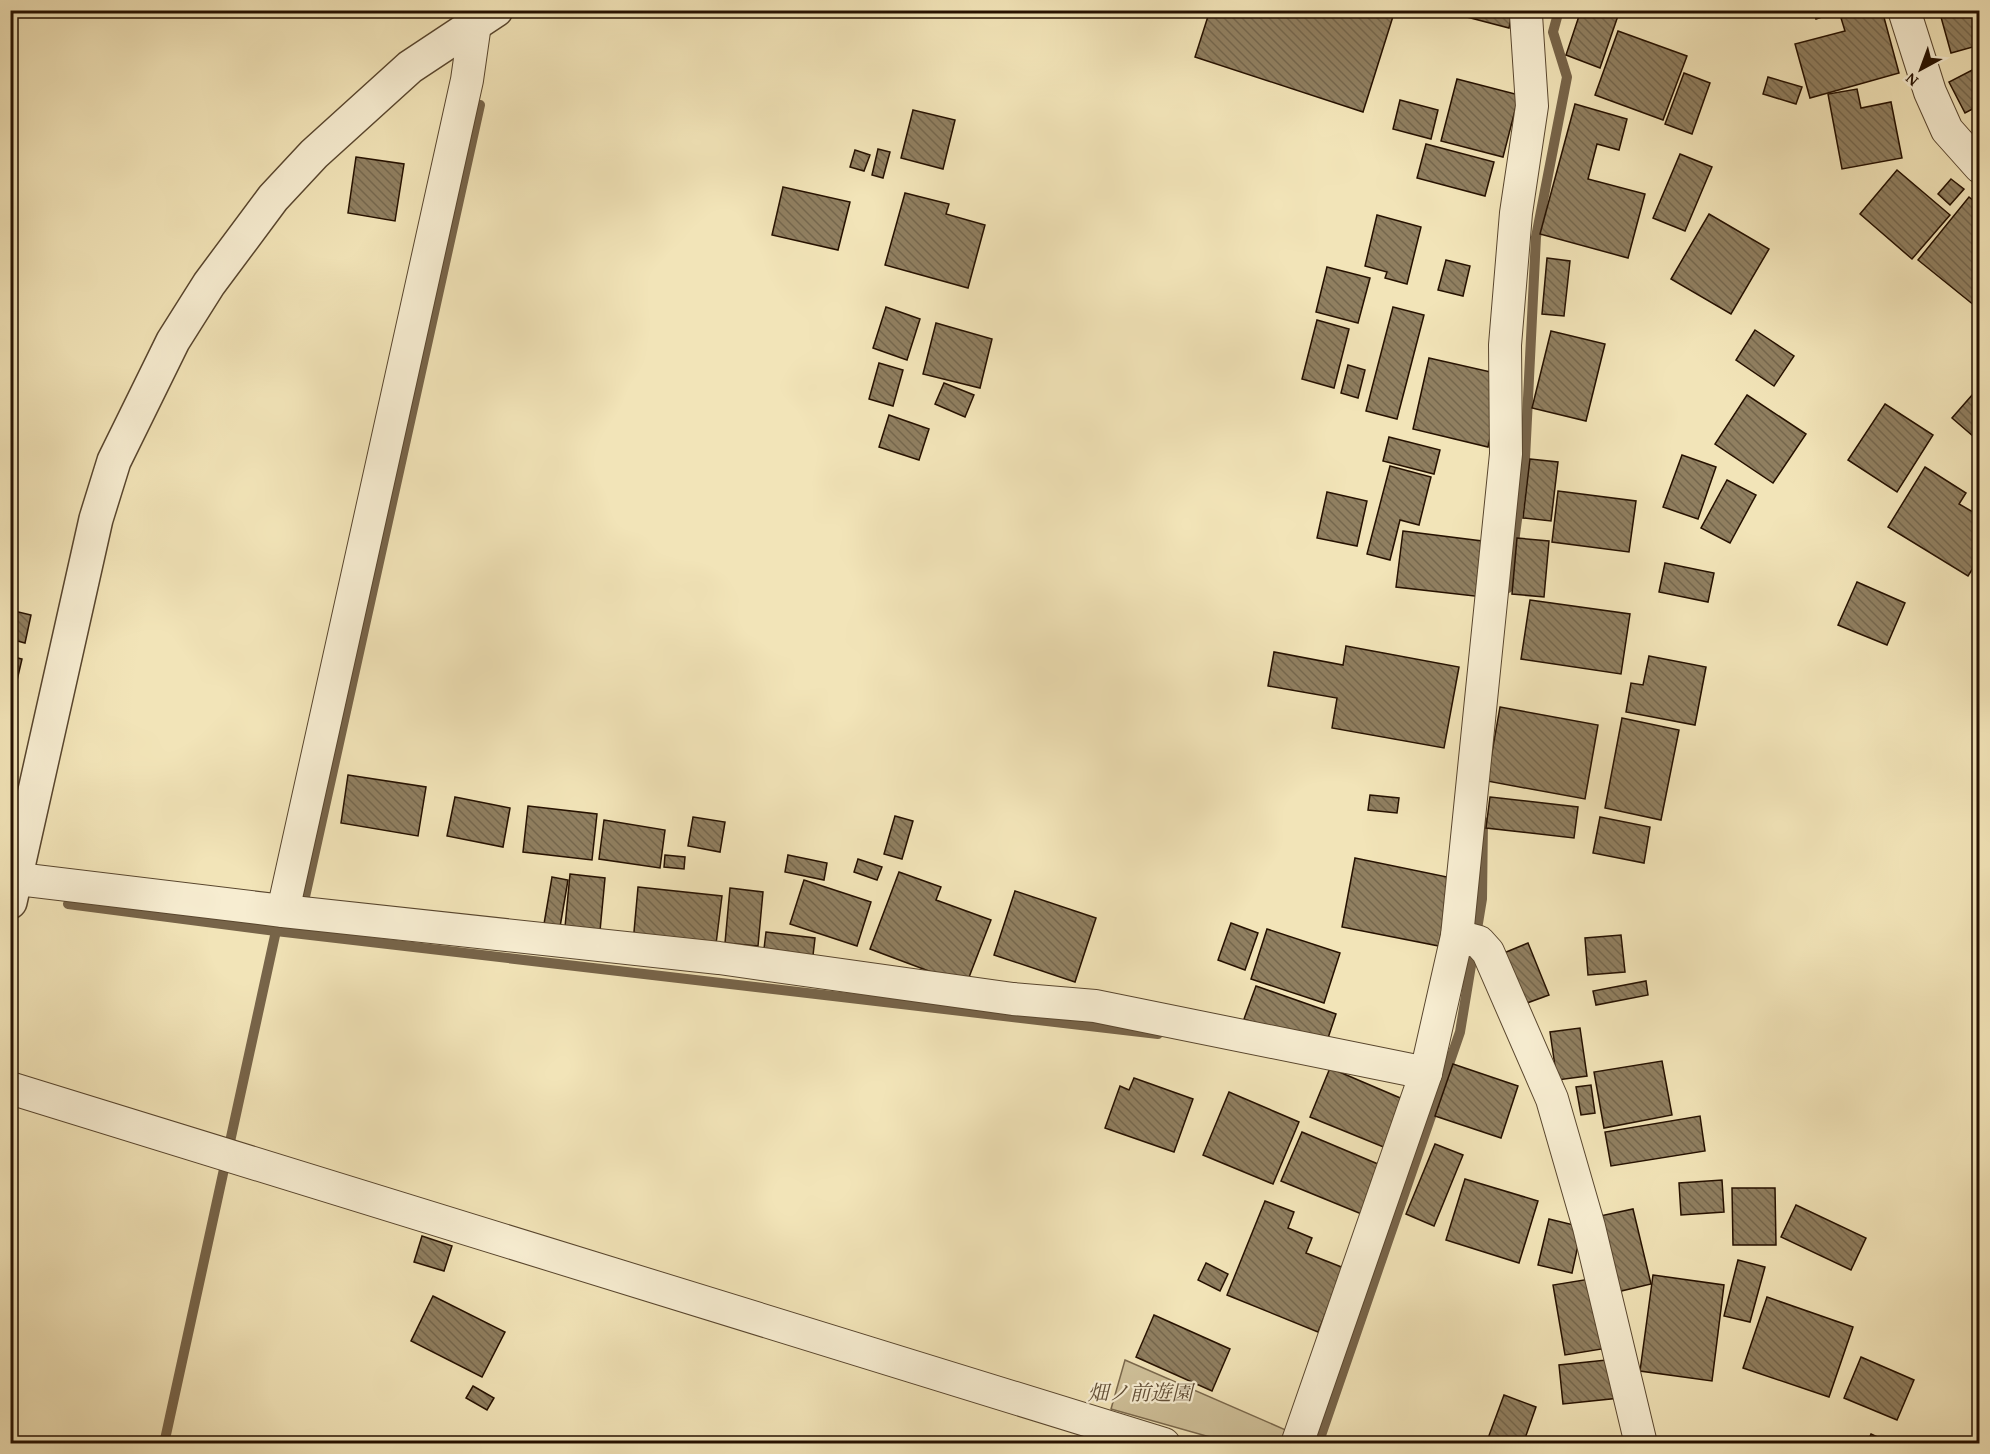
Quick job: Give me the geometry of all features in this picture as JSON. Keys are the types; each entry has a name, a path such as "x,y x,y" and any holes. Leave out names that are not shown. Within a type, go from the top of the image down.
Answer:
{"street":[{"path":"1296,1443 1426,1073 1468,939 1506,454 1505,345 1516,213 1532,106 1526,15 1528,10"},
{"path":"1904,10 1930,92 1947,130 1980,167"},
{"path":"482,15 410,67 314,154 273,198 209,284 173,341 114,461 96,519 12,886 283,911 719,958 1013,999 1095,1006 1426,1073"},
{"path":"283,911 482,15"},
{"path":"1468,939 1488,952 1552,1100 1589,1227 1641,1443"},
{"path":"10,1088 1164,1443"}],"green space":[{"name":"畑ノ前遊園","path":"1125,1360 1288,1431 1282,1443 1231,1443 1111,1409"}],"building":[{"path":"1210,10 1395,10 1363,112 1195,57"},
{"path":"1440,10 1513,10 1509,28"},
{"path":"1581,10 1620,10 1600,68 1566,55"},
{"path":"1813,10 1842,10 1816,19"},
{"path":"1867,10 1882,10 1899,73 1810,98 1795,44 1845,31 1841,18"},
{"path":"1939,10 1980,10 1980,45 1951,53"},
{"path":"1618,31 1687,56 1663,120 1595,95"},
{"path":"1980,66 1980,105 1965,113 1949,82"},
{"path":"1684,73 1710,83 1692,134 1665,124"},
{"path":"1768,77 1802,87 1796,104 1763,94"},
{"path":"1457,79 1519,95 1503,157 1441,141"},
{"path":"1857,89 1861,108 1891,102 1902,158 1842,169 1828,94"},
{"path":"1400,100 1438,110 1431,139 1393,129"},
{"path":"1575,104 1627,119 1619,150 1597,144 1588,179 1645,194 1628,258 1540,234"},
{"path":"913,110 955,120 943,169 901,158"},
{"path":"1426,144 1494,162 1485,196 1417,178"},
{"path":"878,149 890,152 883,178 872,175"},
{"path":"855,150 870,155 864,171 850,167"},
{"path":"1680,154 1712,167 1685,231 1653,218"},
{"path":"356,157 404,164 395,221 348,213"},
{"path":"1897,170 1950,215 1912,259 1860,214"},
{"path":"1951,179 1964,189 1950,205 1938,194"},
{"path":"783,187 850,202 838,250 772,235"},
{"path":"905,193 949,204 946,214 985,225 968,288 885,265"},
{"path":"1969,197 1980,206 1980,226 1977,229 1980,232 1980,310 1918,260"},
{"path":"1709,214 1769,249 1731,314 1671,279"},
{"path":"1377,215 1421,227 1407,284 1385,278 1387,272 1365,266"},
{"path":"1547,258 1570,261 1564,316 1542,314"},
{"path":"1446,260 1470,266 1463,296 1438,290"},
{"path":"1327,267 1370,278 1358,323 1316,312"},
{"path":"886,307 920,319 907,360 873,348"},
{"path":"1393,307 1424,315 1397,419 1366,411"},
{"path":"1317,320 1349,329 1334,388 1302,379"},
{"path":"936,323 992,339 980,388 923,374"},
{"path":"1755,330 1794,356 1774,386 1736,360"},
{"path":"1551,331 1605,344 1586,421 1532,408"},
{"path":"1429,358 1504,375 1488,447 1413,429"},
{"path":"879,363 903,370 893,406 869,399"},
{"path":"1348,365 1365,370 1358,398 1341,393"},
{"path":"944,383 974,395 965,417 935,404"},
{"path":"1980,386 1980,442 1952,418"},
{"path":"1747,395 1806,434 1773,483 1715,444"},
{"path":"1885,404 1933,435 1897,492 1848,460"},
{"path":"889,415 929,429 919,460 879,447"},
{"path":"1389,437 1440,450 1434,474 1383,461"},
{"path":"1682,455 1716,467 1698,519 1663,507"},
{"path":"1530,459 1558,462 1551,521 1523,518"},
{"path":"1390,466 1431,477 1419,525 1400,520 1390,560 1367,554"},
{"path":"1925,467 1966,493 1959,504 1980,516 1980,557 1968,576 1888,527"},
{"path":"1727,480 1756,495 1730,543 1701,528"},
{"path":"1558,491 1636,501 1629,552 1552,542"},
{"path":"1327,492 1367,501 1357,546 1317,538"},
{"path":"1403,531 1490,542 1483,597 1396,587"},
{"path":"1517,538 1549,541 1544,597 1512,594"},
{"path":"1665,563 1714,573 1708,602 1659,592"},
{"path":"1857,582 1905,603 1887,645 1838,625"},
{"path":"1530,600 1630,614 1621,674 1521,659"},
{"path":"10,610 31,615 25,643 10,639"},
{"path":"1346,646 1459,667 1444,748 1332,728 1337,698 1268,686 1274,652 1343,665"},
{"path":"10,656 22,659 10,710"},
{"path":"1649,656 1706,667 1695,725 1626,712 1631,683 1643,685"},
{"path":"1500,707 1598,725 1585,799 1487,781"},
{"path":"1622,718 1679,730 1661,820 1605,808"},
{"path":"348,775 426,787 418,836 341,823"},
{"path":"1370,795 1399,798 1397,813 1368,810"},
{"path":"455,797 510,808 503,847 447,836"},
{"path":"1490,797 1578,807 1574,838 1486,828"},
{"path":"528,806 597,814 592,860 523,852"},
{"path":"895,816 913,821 902,859 884,854"},
{"path":"693,817 725,822 720,852 688,846"},
{"path":"1600,817 1650,827 1644,863 1593,853"},
{"path":"604,820 665,830 660,868 599,859"},
{"path":"665,855 685,857 684,869 664,867"},
{"path":"788,855 827,863 824,880 785,872"},
{"path":"1355,858 1452,878 1439,946 1342,927"},
{"path":"858,859 882,867 877,880 854,872"},
{"path":"899,872 941,887 936,900 991,920 966,985 870,949"},
{"path":"570,874 605,878 600,931 565,927"},
{"path":"552,877 568,880 560,927 544,924"},
{"path":"804,880 871,902 857,946 790,924"},
{"path":"638,887 722,896 715,952 633,943"},
{"path":"730,888 763,892 758,946 725,943"},
{"path":"1015,891 1096,918 1075,982 994,955"},
{"path":"1231,923 1258,933 1245,970 1218,960"},
{"path":"1267,929 1340,953 1324,1003 1251,979"},
{"path":"766,932 815,938 812,964 763,957"},
{"path":"1621,935 1625,972 1588,975 1585,938"},
{"path":"1528,943 1549,995 1519,1006 1499,955"},
{"path":"1646,981 1648,995 1596,1005 1593,991"},
{"path":"1256,986 1336,1014 1325,1047 1244,1019"},
{"path":"1580,1028 1587,1076 1557,1080 1550,1032"},
{"path":"1662,1061 1672,1115 1604,1128 1594,1072"},
{"path":"1453,1064 1518,1086 1501,1138 1435,1116"},
{"path":"1330,1068 1405,1100 1386,1148 1310,1117"},
{"path":"1134,1078 1193,1099 1174,1152 1105,1128 1120,1086 1129,1090"},
{"path":"1591,1085 1595,1113 1581,1115 1576,1087"},
{"path":"1229,1092 1299,1122 1273,1184 1203,1155"},
{"path":"1700,1116 1705,1151 1611,1166 1605,1132"},
{"path":"1302,1132 1385,1167 1364,1215 1281,1181"},
{"path":"1435,1144 1463,1155 1434,1226 1406,1214"},
{"path":"1465,1179 1538,1201 1519,1263 1446,1240"},
{"path":"1722,1180 1724,1212 1681,1215 1679,1183"},
{"path":"1732,1188 1775,1188 1776,1245 1733,1245"},
{"path":"1265,1201 1294,1212 1288,1228 1312,1238 1306,1253 1344,1268 1318,1332 1227,1295"},
{"path":"1796,1205 1866,1238 1851,1270 1781,1237"},
{"path":"1633,1209 1651,1284 1617,1292 1600,1216"},
{"path":"1549,1219 1582,1227 1572,1273 1538,1265"},
{"path":"422,1236 452,1246 444,1271 414,1262"},
{"path":"1738,1260 1765,1267 1750,1322 1724,1316"},
{"path":"1206,1263 1228,1274 1220,1291 1198,1280"},
{"path":"1653,1275 1724,1285 1712,1381 1640,1371"},
{"path":"1596,1278 1608,1348 1565,1355 1553,1285"},
{"path":"433,1296 505,1332 482,1377 411,1341"},
{"path":"1767,1297 1853,1327 1829,1397 1743,1368"},
{"path":"1154,1315 1230,1349 1212,1391 1136,1357"},
{"path":"1861,1357 1914,1380 1897,1420 1844,1398"},
{"path":"1616,1359 1620,1398 1563,1404 1559,1365"},
{"path":"473,1386 494,1398 487,1410 466,1398"},
{"path":"1504,1395 1536,1407 1523,1444 1495,1444 1487,1441"},
{"path":"1871,1434 1892,1444 1867,1444"}],"waterway":[{"path":"1508,588 1525,459 1536,237 1567,77 1553,32 1559,10"},
{"path":"305,897 480,105"},
{"path":"1318,1444 1460,1032 1482,899 1483,821"},
{"path":"68,904 276,931 1158,1034"},
{"path":"164,1444 276,931 280,927"}]}
